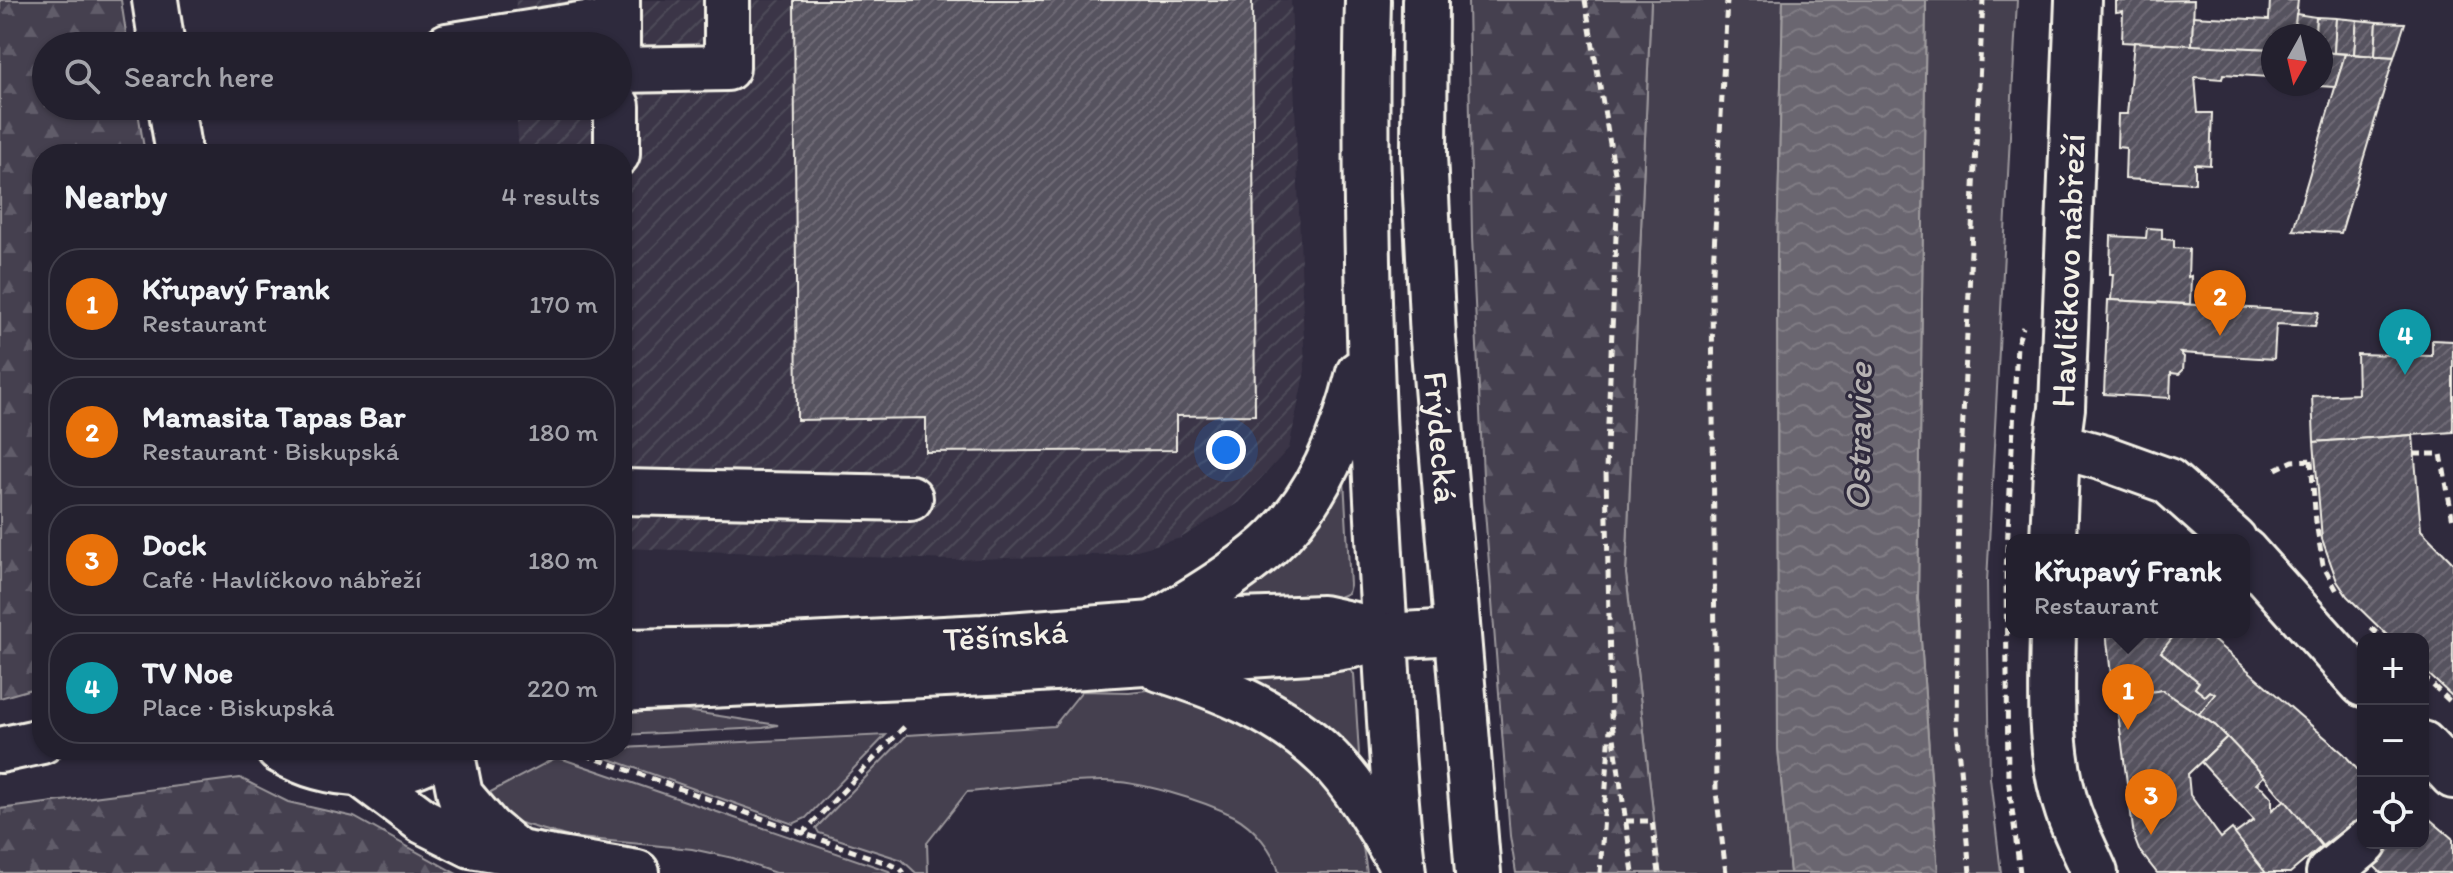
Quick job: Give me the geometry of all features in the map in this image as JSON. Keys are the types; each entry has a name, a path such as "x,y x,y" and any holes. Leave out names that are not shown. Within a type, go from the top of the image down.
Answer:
{"main road":[{"path":"155,0 160,32"},
{"path":"632,70 727,68 727,0"},
{"name":"Frýdecká","path":"1368,0 1366,195 1369,332 1385,636 1402,869"},
{"name":"Frýdecká","path":"1425,0 1424,155 1432,308 1478,873"},
{"name":"Havlíčkovo nábřeží","path":"2053,534 2057,445 2062,408 2078,0"},
{"path":"544,32 606,23"},
{"path":"173,120 177,144"},
{"path":"617,120 617,144"},
{"path":"1369,332 1345,421 1330,457 1298,513 1269,545 1198,597 1146,643 1195,680 1253,703 1300,734 1329,759 1380,828 1402,869"},
{"path":"2057,445 2168,481 2227,534"},
{"path":"632,492 910,498"},
{"path":"2250,558 2357,677"},
{"name":"Těšínská","path":"632,689 1009,671 1146,643 1322,618 1385,636 1456,632"},
{"name":"Těšínská","path":"632,652 983,637 1146,643"},
{"path":"2053,638 2052,728 2057,768 2067,810 2095,873"},
{"path":"0,750 32,743"},
{"path":"2429,750 2453,775"},
{"path":"302,760 359,773 400,770 427,760"},
{"path":"453,760 460,795 489,829 521,855"},
{"path":"359,773 423,821 471,845 637,873"},
{"path":"2329,873 2358,849"}],"path":[{"path":"1585,0 1618,190 1606,470 1611,716 1600,873"},
{"path":"1726,873 1716,791 1712,289 1727,0"},
{"path":"1970,873 1956,726 1959,501 1983,0"},
{"path":"2414,454 2441,454 2453,521"},
{"path":"2276,469 2293,461 2313,460 2316,522 2323,565 2346,602"},
{"path":"2364,622 2376,633"},
{"path":"2429,682 2453,704"},
{"path":"1611,716 1633,873"},
{"path":"802,834 906,725"},
{"path":"599,760 900,868 904,873"},
{"path":"1626,821 1652,821 1659,873"}],"shaded area":[{"path":"516,0 1291,0 1305,370 1289,448 1238,503 1181,538 1122,554 951,560 632,548 632,144 518,144 517,120 632,120 632,32 514,32"}],"green space":[{"path":"0,0 121,0 126,32 32,32 32,120 139,120 143,144 32,144 32,689 0,698"},
{"path":"1468,0 1651,0 1626,574 1660,873 1516,873 1510,836 1484,498 1472,238"},
{"path":"1651,0 1783,0 1777,255 1778,748 1790,873 1660,873 1626,574"},
{"path":"1926,0 2017,0 1987,582 1990,778 2001,873 1938,873 1918,599"},
{"path":"1344,479 1348,593 1337,598 1226,604"},
{"path":"1345,666 1354,674 1359,754 1356,759 1250,683 1241,673"},
{"path":"1165,688 1246,715 1298,755 1342,800 1361,834 1367,873 1279,873 1262,840 1234,816 1170,792 1118,782 1069,782 967,792 927,843 928,873 916,873 902,860 819,833 816,828 907,735 1054,726 1082,691 1129,692"},
{"path":"632,703 778,725 632,735"},
{"path":"886,735 806,818 793,824 612,760 632,760 632,748"},
{"path":"551,760 566,760 890,873 775,873 733,858 692,849 569,837 506,819 481,797"},
{"path":"240,778 288,802 354,817 455,873 0,873 0,809"}],"water":[{"name":"Ostravice","path":"1783,0 1926,0 1918,599 1938,873 1790,873 1778,748 1777,255"}],"building":[{"path":"794,0 1252,0 1255,415 1176,416 1176,450 926,452 926,418 797,420"},
{"path":"2194,0 2192,46 2122,42 2123,11 2116,12 2116,1"},
{"path":"2270,0 2298,0 2295,24 2261,24 2261,49 2192,46 2193,16 2269,20"},
{"path":"2296,14 2316,17 2316,24 2295,24"},
{"path":"2316,17 2336,18 2334,53 2333,24 2316,24"},
{"path":"2336,18 2357,20 2354,54 2334,53"},
{"path":"2357,20 2377,22 2375,56 2354,54"},
{"path":"2377,22 2405,23 2394,57 2375,56"},
{"path":"2134,42 2261,49 2261,77 2223,74 2222,79 2195,77 2198,113 2212,113 2210,165 2195,164 2195,183 2125,179 2126,148 2117,147 2118,114 2127,114"},
{"path":"2333,53 2345,54 2335,87"},
{"path":"2345,54 2394,57 2341,233 2293,230 2333,96"},
{"path":"2147,228 2162,229 2162,239 2174,240 2174,248 2189,249 2190,304 2111,300 2111,236 2146,238"},
{"path":"2108,300 2319,312 2315,326 2276,324 2274,359 2180,353 2184,357 2183,370 2179,374 2171,373 2170,398 2104,394"},
{"path":"2432,340 2453,341 2453,432 2314,442 2312,396 2358,394 2357,354 2432,356"},
{"path":"2413,435 2421,530 2453,563 2453,697 2429,675 2429,633 2385,633 2347,596 2337,581 2322,539 2314,442"},
{"path":"2107,638 2172,638 2161,652 2199,682 2195,688 2205,696 2210,691 2215,694 2199,714 2162,690 2116,698"},
{"path":"2172,638 2211,638 2344,754 2357,769 2357,820 2322,846 2264,776 2216,726 2199,714 2215,694 2210,691 2205,696 2195,688 2199,682 2161,652"},
{"path":"2162,690 2216,726 2227,737 2188,774 2190,795 2221,838 2232,829 2266,873 2157,873 2139,850 2134,837 2116,698"},
{"path":"2227,737 2264,776 2256,784 2272,798 2272,810 2285,800 2322,846 2290,873 2266,873 2235,834 2254,820 2201,762"},
{"path":"2429,819 2453,839 2453,873 2381,873 2371,863 2388,849 2429,849"}],"place":[{"name":"Mamasita Tapas Bar","path":"2220,336"},
{"name":"TV Noe","path":"2405,375"},
{"name":"Křupavý Frank","path":"2128,730"},
{"name":"Dock","path":"2151,835"}]}
